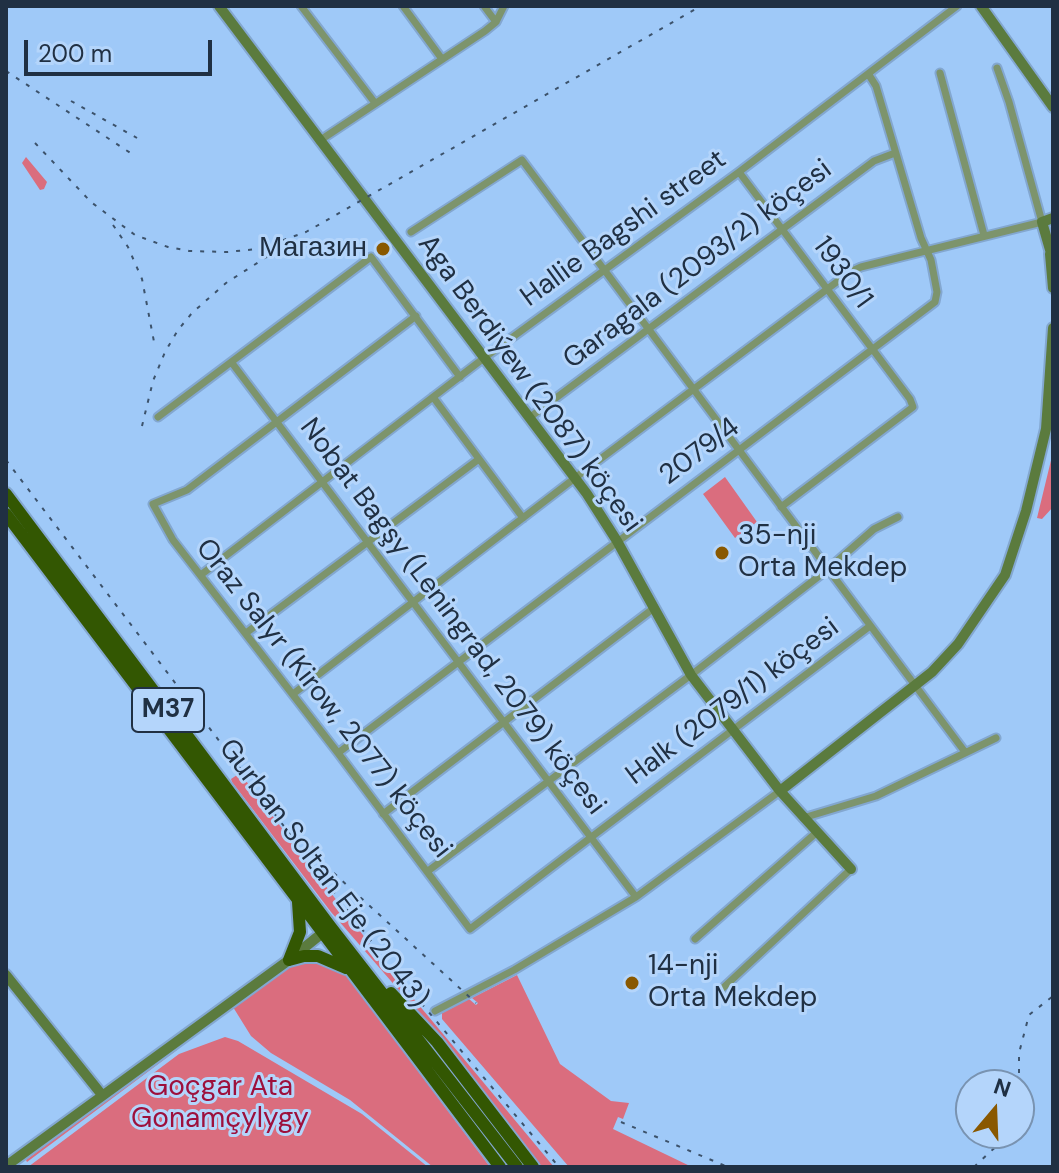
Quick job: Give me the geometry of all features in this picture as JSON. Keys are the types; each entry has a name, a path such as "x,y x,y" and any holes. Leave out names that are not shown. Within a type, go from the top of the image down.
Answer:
{"highway":[{"name":"Gurban Soltan Eje (2043)","path":"6,494 326,930 351,971 500,1167"},
{"name":"Gurban Soltan Eje (2043)","path":"6,514 296,898 326,930 345,944 517,1167"},
{"path":"289,960 300,932 301,917 296,898"},
{"path":"345,944 437,1042 533,1167"},
{"name":"Gurban Soltan Eje (2043)","path":"289,960 318,956 351,971"}],"street":[{"name":"Aga Berdiýew (2087) köçesi","path":"219,6 575,478 617,541 691,675 732,731 803,818 851,869"},
{"path":"403,6 442,59"},
{"path":"484,6 496,22"},
{"path":"319,141 496,22 504,6"},
{"name":"Hallie Bagshi street","path":"202,574 484,358 739,172 957,6"},
{"path":"981,6 1053,107"},
{"path":"306,8 375,103"},
{"path":"997,68 1051,256 1053,288"},
{"path":"940,73 984,235"},
{"path":"869,75 876,86 926,250"},
{"name":"Garagala (2093/2) köçesi","path":"529,418 874,161 895,153"},
{"path":"411,232 522,160 965,752"},
{"name":"1930/1","path":"739,172 910,399 911,410 781,507"},
{"path":"293,694 855,269 1053,218"},
{"name":"2079/4","path":"338,753 935,302 937,292 926,250"},
{"path":"158,417 371,257 460,377"},
{"path":"278,423 416,316"},
{"path":"435,1011 514,970 636,897 780,791 932,672 958,644 1009,566 1046,429 1053,328"},
{"name":"Nobat Bagşy (Leningrad, 2079) köçesi","path":"232,363 636,897"},
{"path":"433,397 523,518"},
{"name":"Oraz Salyr (Kirow, 2077) köçesi","path":"278,423 187,490 153,504 154,509 173,540 202,574 470,929"},
{"path":"246,633 479,459"},
{"path":"428,871 691,675 827,570 874,529 898,517"},
{"path":"383,814 654,608"},
{"name":"Halk (2079/1) köçesi","path":"470,929 870,626"},
{"path":"803,818 876,796 996,738"},
{"path":"695,939 817,832"},
{"path":"723,988 851,869"},
{"path":"6,1166 326,930"},
{"path":"6,975 102,1095"}],"green space":[{"path":"26,157 47,182 44,189 40,190 22,163"},
{"path":"1053,452 1053,507 1042,519 1037,518"},
{"path":"725,477 757,522 735,538 703,494"},
{"path":"240,773 388,968 554,1167 541,1167 437,1034 331,912 232,782 231,779"},
{"path":"322,962 346,975 490,1167 433,1167 350,1100 271,1053 251,1036 233,1007 286,968 295,963"},
{"path":"517,975 560,1064 611,1101 629,1103 623,1119 618,1117 613,1129 692,1167 569,1167 442,1019 442,1013 469,999 476,1005 478,1003 472,998"},
{"name":"Goçgar Ata Gonamçylygy","path":"225,1037 238,1041 362,1114 428,1167 28,1167 179,1054"},
{"path":"177,1050 27,1162 26,1160"}],"railway":[{"path":"35,143 91,202 135,235 189,251 258,249 306,232 701,6"},
{"path":"6,71 135,156"},
{"path":"71,101 137,138"},
{"path":"113,225 128,247 142,279 155,347"},
{"path":"142,426 153,381 178,330 226,283 279,249"},
{"path":"6,460 390,966 559,1167"},
{"path":"325,865 476,1003"},
{"path":"1019,1069 1019,1053 1029,1015 1053,996"},
{"path":"621,1122 728,1167"},
{"path":"974,1167 993,1149"}],"place":[{"name":"Магазин","path":"383,249"},
{"name":"35-nji Orta Mekdep","path":"722,553"},
{"name":"14-nji Orta Mekdep","path":"632,983"}]}
